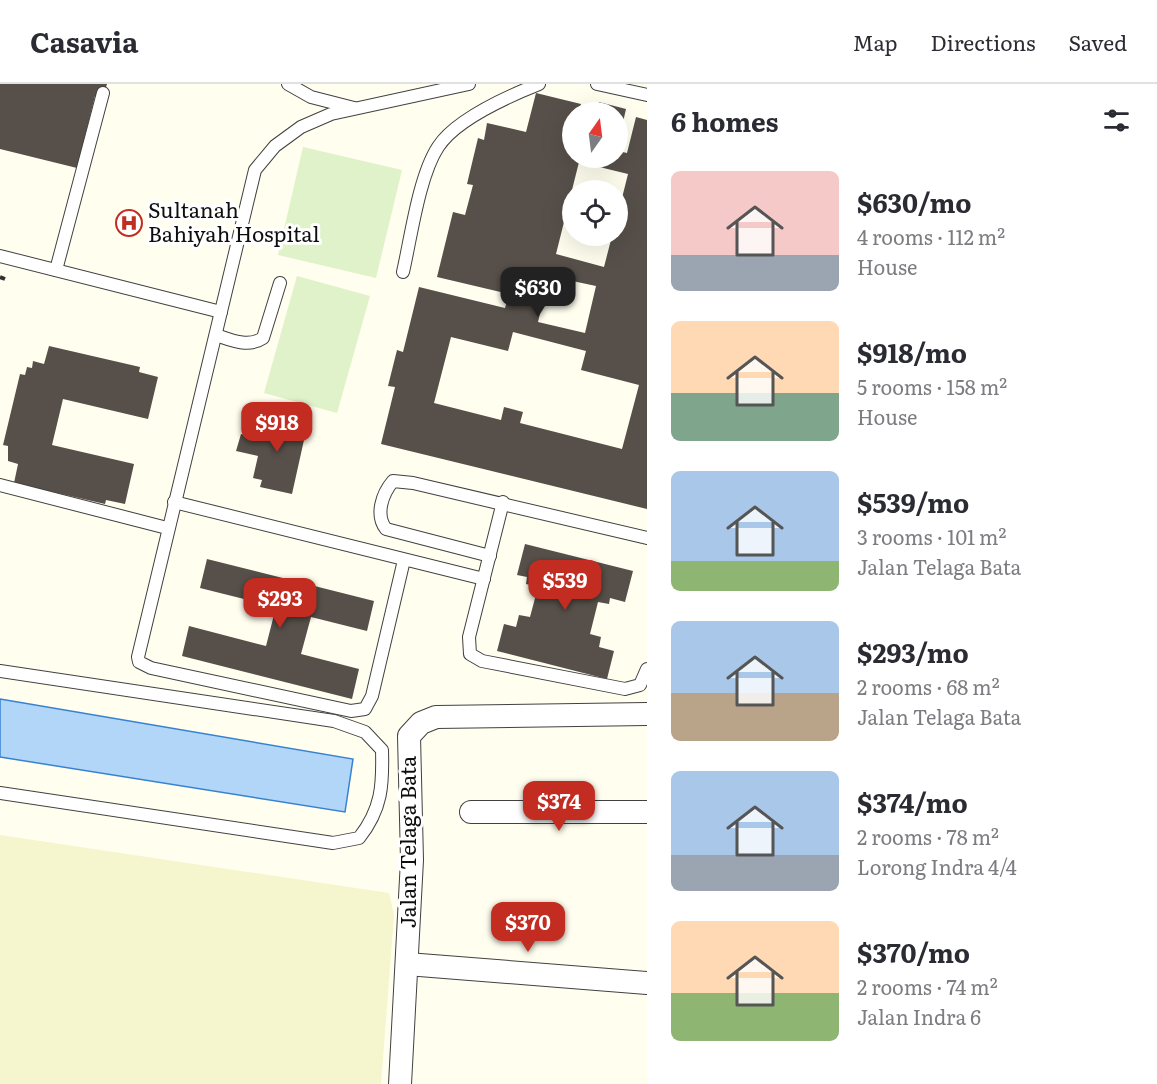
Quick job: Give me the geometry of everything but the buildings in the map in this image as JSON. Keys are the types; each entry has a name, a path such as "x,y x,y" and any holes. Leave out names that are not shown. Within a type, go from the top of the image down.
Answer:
{"street":[{"name":"Jalan Telaga Bata","path":"400,1084 412,860 409,736 421,723 436,717 647,714"},
{"path":"471,812 647,812"},
{"path":"407,964 647,983"}],"lane":[{"path":"288,84 311,97 357,109"},
{"path":"404,560 372,696 365,709 351,711 151,668 139,662 138,657 167,528 255,170 275,146 301,127 331,114 468,84"},
{"path":"403,272 426,172 438,146 459,127 498,102 539,84"},
{"path":"597,84 644,91"},
{"path":"56,270 103,93"},
{"path":"0,256 221,312"},
{"path":"216,335 243,343 256,343 263,338 280,284"},
{"path":"490,556 386,529 380,512 386,489 393,481 413,483 503,502 647,538"},
{"path":"0,484 167,528"},
{"path":"174,502 484,579"},
{"path":"503,502 469,637 470,654 482,661 625,689 640,685 647,669"},
{"path":"0,671 334,721 365,732 382,750 383,786 372,822 359,838 333,843 0,793"}],"green space":[{"path":"303,147 402,170 376,278 278,255"},
{"path":"297,276 370,296 337,413 264,393"},
{"path":"0,835 389,893 394,915 381,1084 0,1084"}],"water":[{"path":"0,699 353,759 345,812 0,757"}],"place":[{"name":"Sultanah Bahiyah Hospital","path":"129,223"}]}
